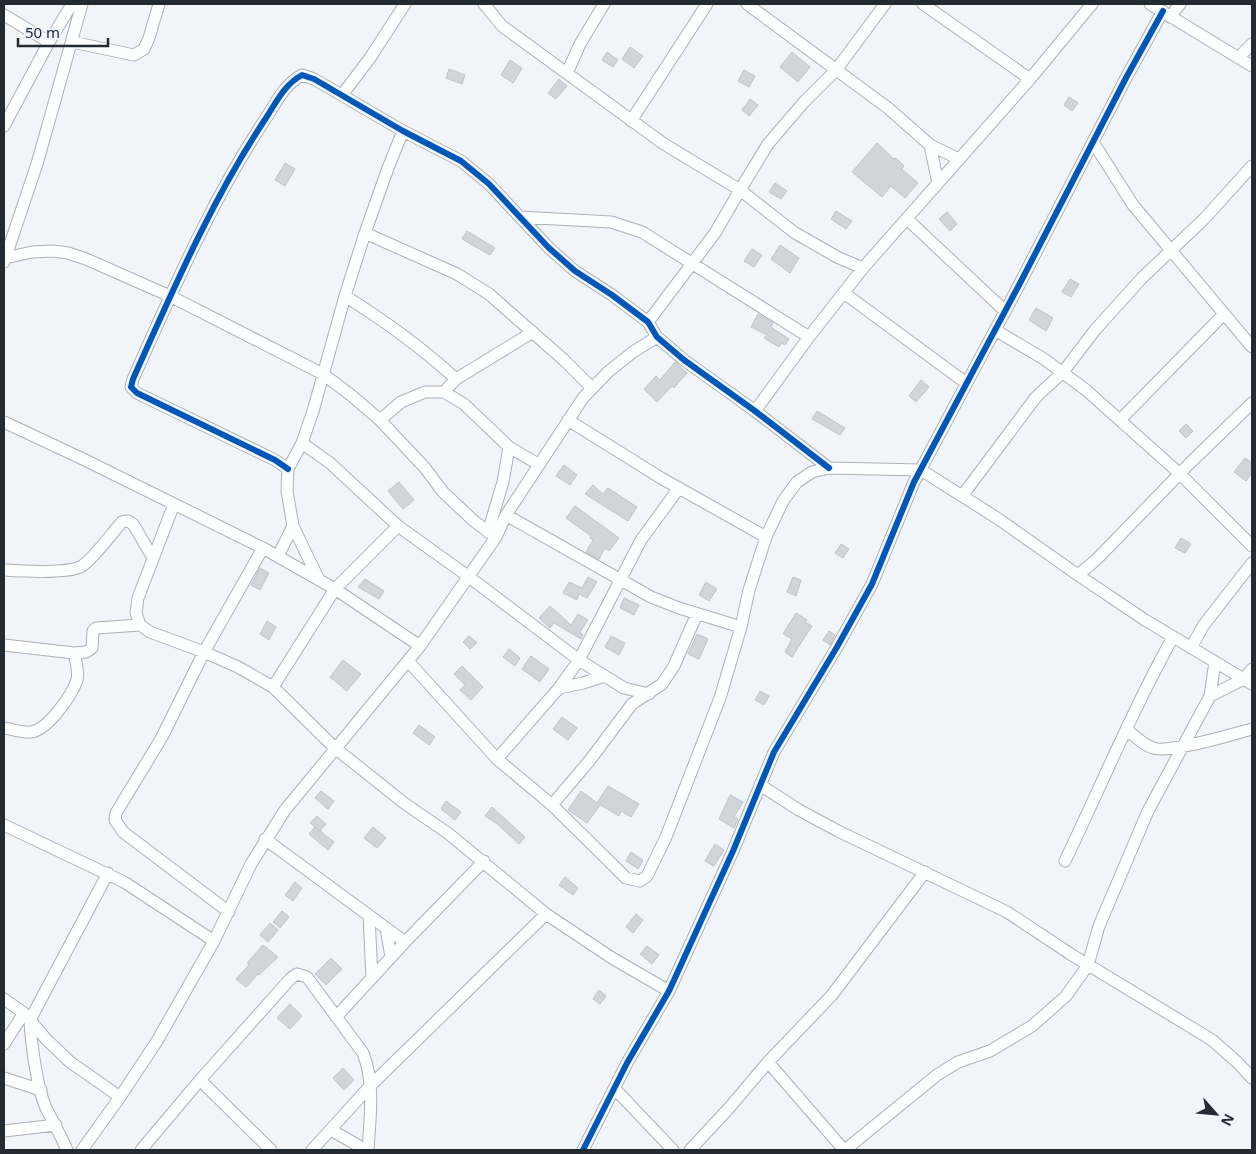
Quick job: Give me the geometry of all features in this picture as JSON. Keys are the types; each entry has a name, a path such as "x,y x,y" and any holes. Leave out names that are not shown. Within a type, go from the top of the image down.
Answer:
{"street":[{"path":"4,126 49,42 72,4"},
{"path":"4,260 37,164 82,4"},
{"path":"72,42 134,55 144,49 160,4"},
{"path":"342,95 370,58 405,4"},
{"path":"484,4 502,26 664,144 740,190 795,233 818,247 863,268"},
{"path":"567,74 580,44 604,4"},
{"path":"631,120 707,4"},
{"path":"747,4 888,108 930,145 958,159"},
{"path":"648,322 715,232 768,144 804,102 836,70 886,4"},
{"path":"923,4 1030,79"},
{"path":"755,411 863,268 1030,79 1092,4"},
{"path":"1150,4 1252,66"},
{"path":"583,1150 614,1088 669,991 733,851 774,752 837,647 872,584 914,482 1093,142 1166,14 1180,4"},
{"path":"4,15 49,42"},
{"path":"1239,57 1252,44"},
{"path":"288,468 137,393 131,387 170,296 221,194 254,136 290,82 302,75 314,79 403,131 461,161 490,184 549,248 575,271 612,295 648,322 657,337 684,360 755,411 829,468"},
{"path":"319,580 293,526 287,491 288,468 302,443 313,411 345,296 365,233 403,131"},
{"path":"1093,142 1133,206 1252,347"},
{"path":"930,145 938,183"},
{"path":"962,496 1036,397 1063,372 1095,330 1142,278 1204,219 1252,166"},
{"path":"520,217 611,222 642,232 809,338"},
{"path":"907,219 1005,311"},
{"path":"365,233 457,274 490,294 592,388"},
{"path":"4,260 32,252 53,251 68,253 170,296 323,374 380,420 425,468 443,492 465,513 492,534"},
{"path":"844,293 966,383"},
{"path":"345,296 388,323 456,379"},
{"path":"1120,420 1224,314"},
{"path":"994,330 1063,372 1179,473 1252,546"},
{"path":"444,392 456,379 533,332"},
{"path":"82,1150 157,1041 214,941 251,864 285,810 420,646 469,577 492,534 506,516 538,464 592,388 633,352 657,337"},
{"path":"380,420 401,402 424,392 444,392 464,404 508,447 538,464"},
{"path":"1078,576 1097,559 1179,473 1252,403"},
{"path":"568,420 679,488 766,537"},
{"path":"4,422 86,460 278,556 336,589 420,646"},
{"path":"302,443 330,463 398,526 579,660 624,688 649,694"},
{"path":"492,534 508,447"},
{"path":"408,661 497,759 552,806 626,878 640,881 647,876 666,836 720,698 749,590 766,537 784,502 797,482 812,472 829,468 921,470 1078,576 1173,637 1248,681"},
{"path":"497,759 559,688 579,660 641,540 679,488"},
{"path":"174,504 138,598 136,613 140,625 150,632 238,667 273,687 335,748 404,803 484,861 546,914 612,958 669,991"},
{"path":"506,516 651,596 697,614 740,627"},
{"path":"4,570 72,569 82,566 122,522 128,521 133,524 154,558"},
{"path":"278,556 293,526"},
{"path":"273,687 336,589 398,526"},
{"path":"229,912 123,832 115,820 116,813 162,737 204,652 263,548"},
{"path":"1192,648 1203,626 1252,563"},
{"path":"552,806 590,760 632,704 662,684 674,666 697,614"},
{"path":"4,645 74,653 89,651 92,648 96,628 140,625"},
{"path":"1065,861 1146,686 1173,637"},
{"path":"4,728 32,732 54,716 70,694 77,680 78,671 74,653"},
{"path":"768,1062 844,1150 937,1076 958,1062 990,1051 1032,1026 1066,996 1088,965 1099,926 1123,866 1148,811 1210,696 1215,662"},
{"path":"1248,681 1252,669"},
{"path":"559,688 583,684 605,676"},
{"path":"1210,696 1248,681"},
{"path":"624,688 632,704"},
{"path":"1127,730 1153,748 1162,750 1252,729"},
{"path":"760,785 798,810 838,831 1007,912 1088,965 1212,1040 1252,1078"},
{"path":"4,825 108,874 174,913 214,941"},
{"path":"265,839 405,942"},
{"path":"336,1017 405,942 484,861"},
{"path":"690,1150 768,1062 832,995 925,872"},
{"path":"4,1044 27,1017 108,874"},
{"path":"312,1150 371,1085 546,914"},
{"path":"369,916 372,978"},
{"path":"386,928 392,957"},
{"path":"141,1150 200,1080 291,978 297,974 306,977 363,1053 368,1065 371,1085 367,1150 331,1130"},
{"path":"4,1000 27,1017 70,1062 120,1097"},
{"path":"27,1017 46,1108 67,1150"},
{"path":"4,1078 41,1090"},
{"path":"200,1080 271,1150"},
{"path":"614,1088 673,1150"},
{"path":"4,1131 56,1125"}],"building":[{"path":"630,47 643,56 634,68 622,59"},
{"path":"607,52 618,60 613,67 602,60"},
{"path":"792,52 810,67 798,82 780,67"},
{"path":"510,60 522,68 513,83 501,75"},
{"path":"449,69 465,75 462,84 446,78"},
{"path":"744,70 755,76 749,87 738,81"},
{"path":"559,79 567,86 556,99 548,93"},
{"path":"1069,97 1078,103 1072,111 1064,105"},
{"path":"750,99 758,105 749,116 742,110"},
{"path":"877,143 894,159 896,158 904,166 902,169 918,183 905,198 891,186 882,197 852,172"},
{"path":"285,163 295,169 285,186 275,180"},
{"path":"775,183 787,191 781,199 769,192"},
{"path":"836,211 852,221 846,229 831,219"},
{"path":"947,212 957,224 950,231 939,219"},
{"path":"467,231 495,248 490,255 462,239"},
{"path":"780,245 799,258 790,273 771,259"},
{"path":"752,249 762,255 754,267 744,261"},
{"path":"1070,279 1079,284 1071,297 1062,292"},
{"path":"1036,308 1053,318 1046,331 1029,320"},
{"path":"758,314 773,323 771,327 789,339 785,345 781,343 779,347 764,338 767,335 751,327"},
{"path":"675,362 687,373 674,388 672,386 657,402 644,389 656,376 660,380"},
{"path":"921,380 929,387 916,402 909,396"},
{"path":"817,411 845,428 840,435 812,419"},
{"path":"1186,424 1193,431 1186,438 1179,431"},
{"path":"1245,458 1252,463 1252,473 1246,481 1234,472"},
{"path":"564,465 577,475 570,485 556,476"},
{"path":"399,482 414,500 403,509 388,491"},
{"path":"593,485 603,494 608,488 637,507 628,521 585,494"},
{"path":"575,506 619,538 609,551 605,548 599,559 586,552 593,540 590,538 591,536 566,518"},
{"path":"1181,538 1191,544 1185,553 1175,548"},
{"path":"841,544 849,549 843,558 835,553"},
{"path":"260,568 269,573 260,590 251,585"},
{"path":"588,577 597,582 587,598 579,594 577,600 563,593 569,582 582,588"},
{"path":"793,577 801,580 796,596 787,592"},
{"path":"365,579 384,591 379,599 358,587"},
{"path":"706,582 717,589 709,601 699,595"},
{"path":"624,598 639,605 634,615 620,608"},
{"path":"550,606 571,625 578,614 588,620 580,632 583,635 581,639 554,623 550,628 539,618"},
{"path":"796,613 807,620 805,622 812,626 792,657 785,652 792,639 783,634"},
{"path":"267,621 276,627 269,640 260,634"},
{"path":"829,631 835,635 830,645 823,640"},
{"path":"697,634 708,639 699,659 688,654"},
{"path":"469,636 477,643 470,649 463,642"},
{"path":"611,636 625,643 619,655 605,647"},
{"path":"509,649 520,658 515,666 503,657"},
{"path":"531,656 549,669 540,682 522,669"},
{"path":"343,660 361,674 347,691 330,677"},
{"path":"462,666 483,687 471,700 460,690 465,685 454,674"},
{"path":"760,691 769,696 764,705 755,700"},
{"path":"562,717 577,728 568,740 553,729"},
{"path":"419,725 435,737 429,745 413,733"},
{"path":"608,786 639,804 631,817 621,811 619,816 599,804 587,823 568,810 581,791 597,803"},
{"path":"321,791 334,801 328,809 315,798"},
{"path":"730,795 743,802 734,817 738,819 734,828 719,819"},
{"path":"446,801 461,812 455,820 441,809"},
{"path":"492,807 525,837 519,844 496,823 485,816"},
{"path":"317,816 326,824 320,831 310,823"},
{"path":"315,827 334,842 328,850 309,834"},
{"path":"373,827 386,838 377,848 364,838"},
{"path":"715,844 724,850 714,866 705,861"},
{"path":"631,852 643,860 638,869 626,861"},
{"path":"565,877 578,888 573,895 559,885"},
{"path":"295,882 302,888 293,901 285,895"},
{"path":"282,911 289,917 280,928 273,922"},
{"path":"636,914 643,920 633,933 626,927"},
{"path":"270,923 278,930 268,942 260,935"},
{"path":"263,945 278,957 246,987 236,979"},
{"path":"647,946 659,955 652,964 640,954"},
{"path":"331,958 342,969 326,985 315,974"},
{"path":"599,990 606,996 600,1004 593,999"},
{"path":"290,1004 302,1016 290,1029 277,1018"},
{"path":"343,1068 354,1080 344,1090 333,1078"}],"cycle path":[{"path":"583,1150 627,1063 669,991 733,851 774,752 837,647 872,584 914,482 1163,11"},
{"path":"288,469 275,460 137,393 131,387 178,279 228,180 281,94 302,75 314,79 403,131 461,161 489,184 549,248 575,271 612,295 648,322 657,337 684,360 755,411 829,468"}]}
